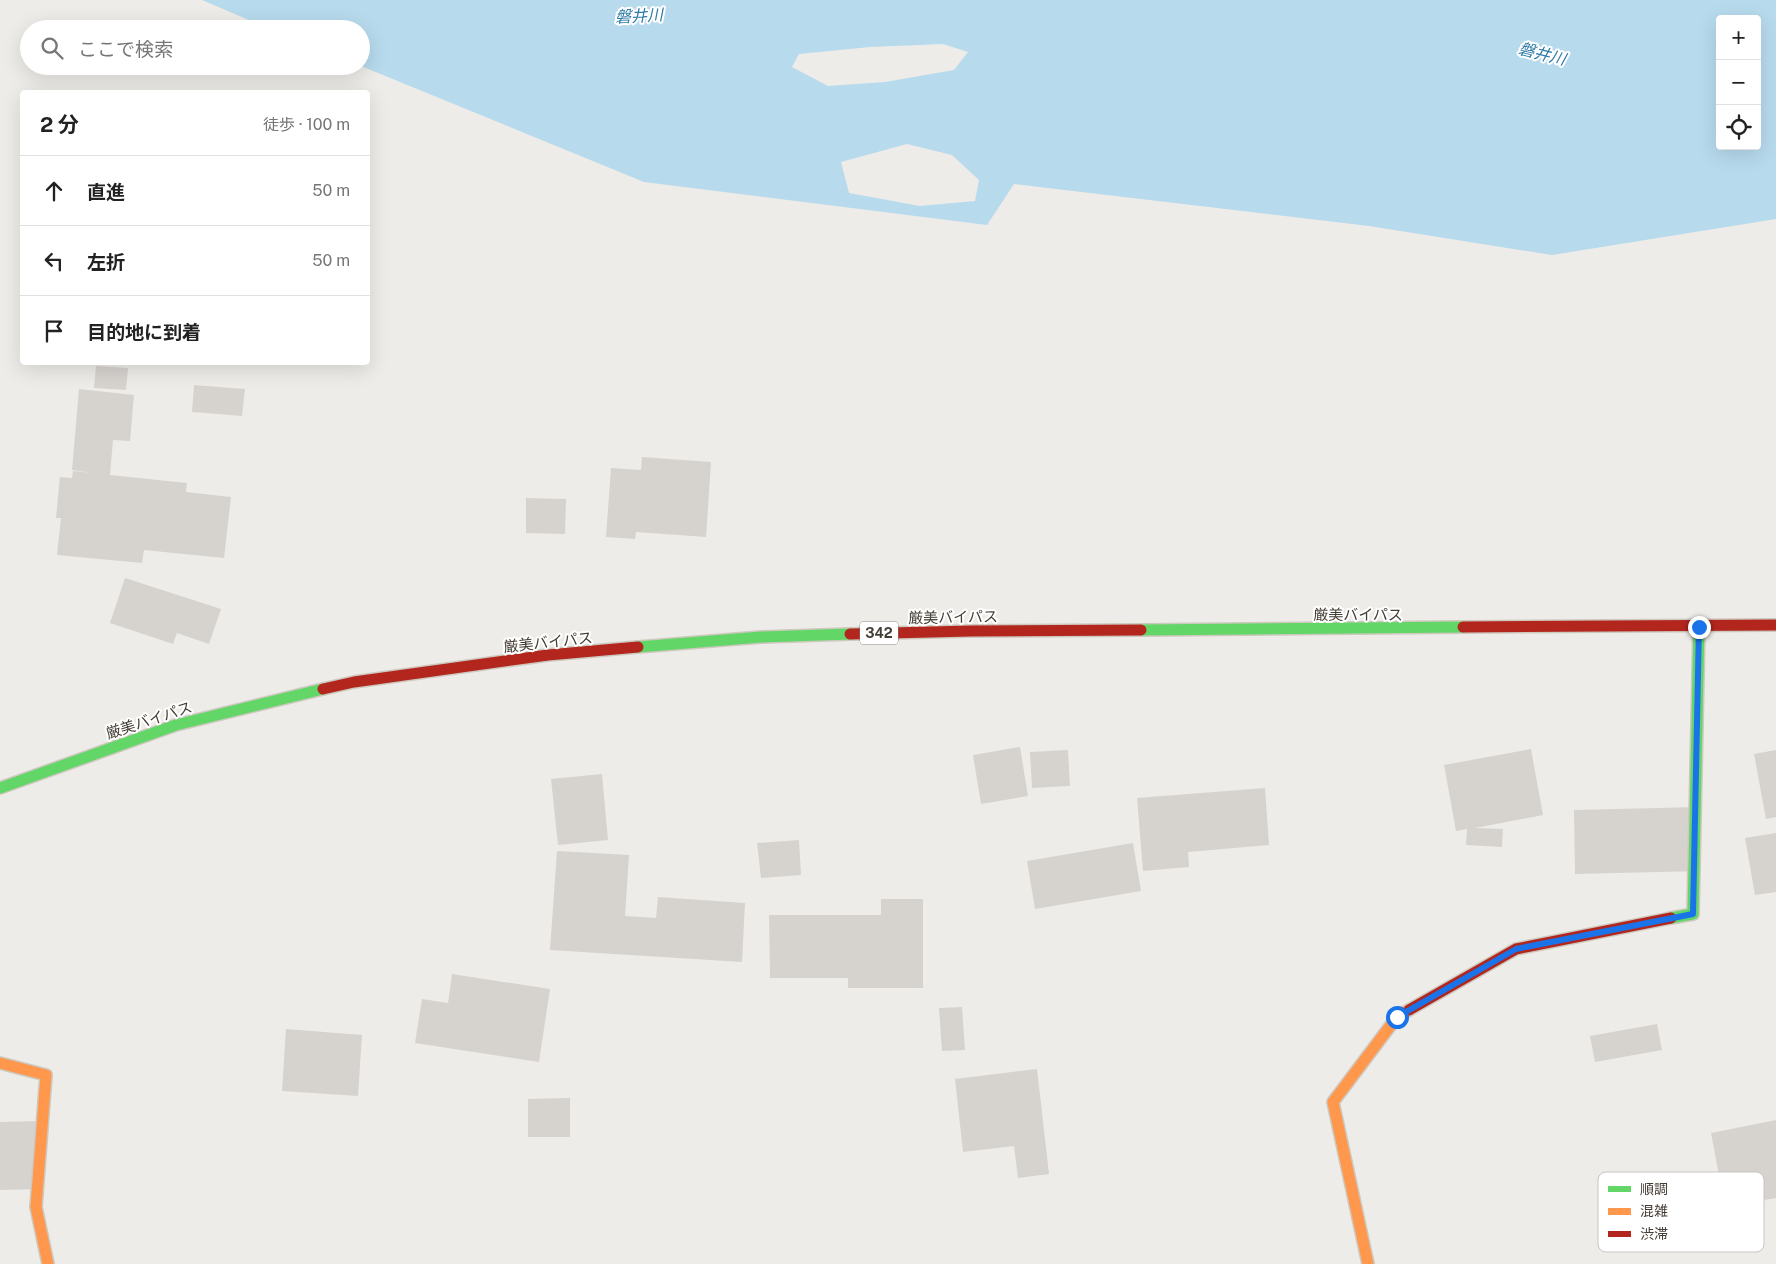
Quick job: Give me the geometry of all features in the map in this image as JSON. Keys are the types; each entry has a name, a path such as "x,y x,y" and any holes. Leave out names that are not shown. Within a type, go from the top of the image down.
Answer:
{"main road":[{"name":"厳美バイパス","path":"0,788 176,725 335,686 548,655 761,637 971,631 1776,626"},
{"path":"1368,1264 1333,1102 1397,1017 1516,949 1693,914 1699,627"},
{"path":"0,1063 46,1076 36,1207 48,1264"}],"water":[{"name":"磐井川","path":"202,0 1776,0 1776,219 1552,255 1369,226 1014,184 987,225 644,182 370,70 370,20 249,20","holes":["943,44 968,52 954,70 885,82 828,86 792,67 799,54 870,47","907,144 952,155 979,180 975,201 920,206 849,193 841,162"]}],"building":[{"path":"96,366 128,368 126,390 94,388"},
{"path":"194,385 245,389 242,416 192,412"},
{"path":"79,389 134,395 130,441 113,440 110,475 187,483 186,492 231,497 224,558 144,550 142,563 57,555 61,518 56,518 60,477 72,478 73,471 93,473 72,470"},
{"path":"642,457 711,462 706,537 636,532 635,539 606,537 611,468 641,470"},
{"path":"526,498 566,499 565,534 526,533"},
{"path":"125,578 221,609 209,644 177,633 173,644 110,623"},
{"path":"1020,747 1028,796 981,804 973,755"},
{"path":"1531,749 1543,815 1475,828 1503,829 1502,847 1466,845 1467,829 1456,831 1444,765"},
{"path":"1068,750 1070,786 1032,788 1030,752"},
{"path":"1776,750 1776,817 1766,819 1754,754"},
{"path":"602,774 608,840 558,845 551,779"},
{"path":"1265,788 1269,845 1188,852 1189,867 1143,871 1137,798"},
{"path":"1699,807 1700,871 1575,874 1574,810"},
{"path":"1776,833 1776,892 1755,895 1745,838"},
{"path":"799,840 801,875 761,878 757,843"},
{"path":"1133,843 1141,891 1035,909 1027,861"},
{"path":"557,851 629,855 625,916 656,918 658,897 745,903 742,962 550,950"},
{"path":"881,899 923,899 923,988 848,988 848,978 770,978 769,915 881,915"},
{"path":"452,974 550,989 539,1062 415,1043 422,999 448,1003"},
{"path":"962,1007 965,1050 942,1051 939,1008"},
{"path":"1657,1024 1662,1050 1595,1062 1590,1036"},
{"path":"286,1029 362,1035 358,1096 282,1091"},
{"path":"1037,1069 1049,1174 1018,1178 1014,1146 963,1152 955,1079"},
{"path":"570,1098 570,1137 528,1137 528,1099"},
{"path":"1776,1120 1776,1198 1764,1200 1764,1172 1718,1172 1711,1133"},
{"path":"37,1121 39,1189 0,1190 0,1122"}],"traffic: fast":[{"path":"1141,630 1463,627"},
{"path":"1671,918 1693,914 1699,627"},
{"path":"638,647 761,637 850,634"},
{"path":"0,788 176,725 323,689"}],"traffic: slow":[{"path":"1368,1264 1333,1102 1397,1017 1409,1010"},
{"path":"0,1063 46,1075 36,1207 48,1264"}],"traffic: jam":[{"path":"1463,627 1776,625"},
{"path":"850,634 1141,630"},
{"path":"323,689 354,682 548,655 638,647"},
{"path":"1409,1010 1516,949 1671,918"}],"route":[{"path":"1397,1017 1516,949 1693,914 1699,627"}]}
